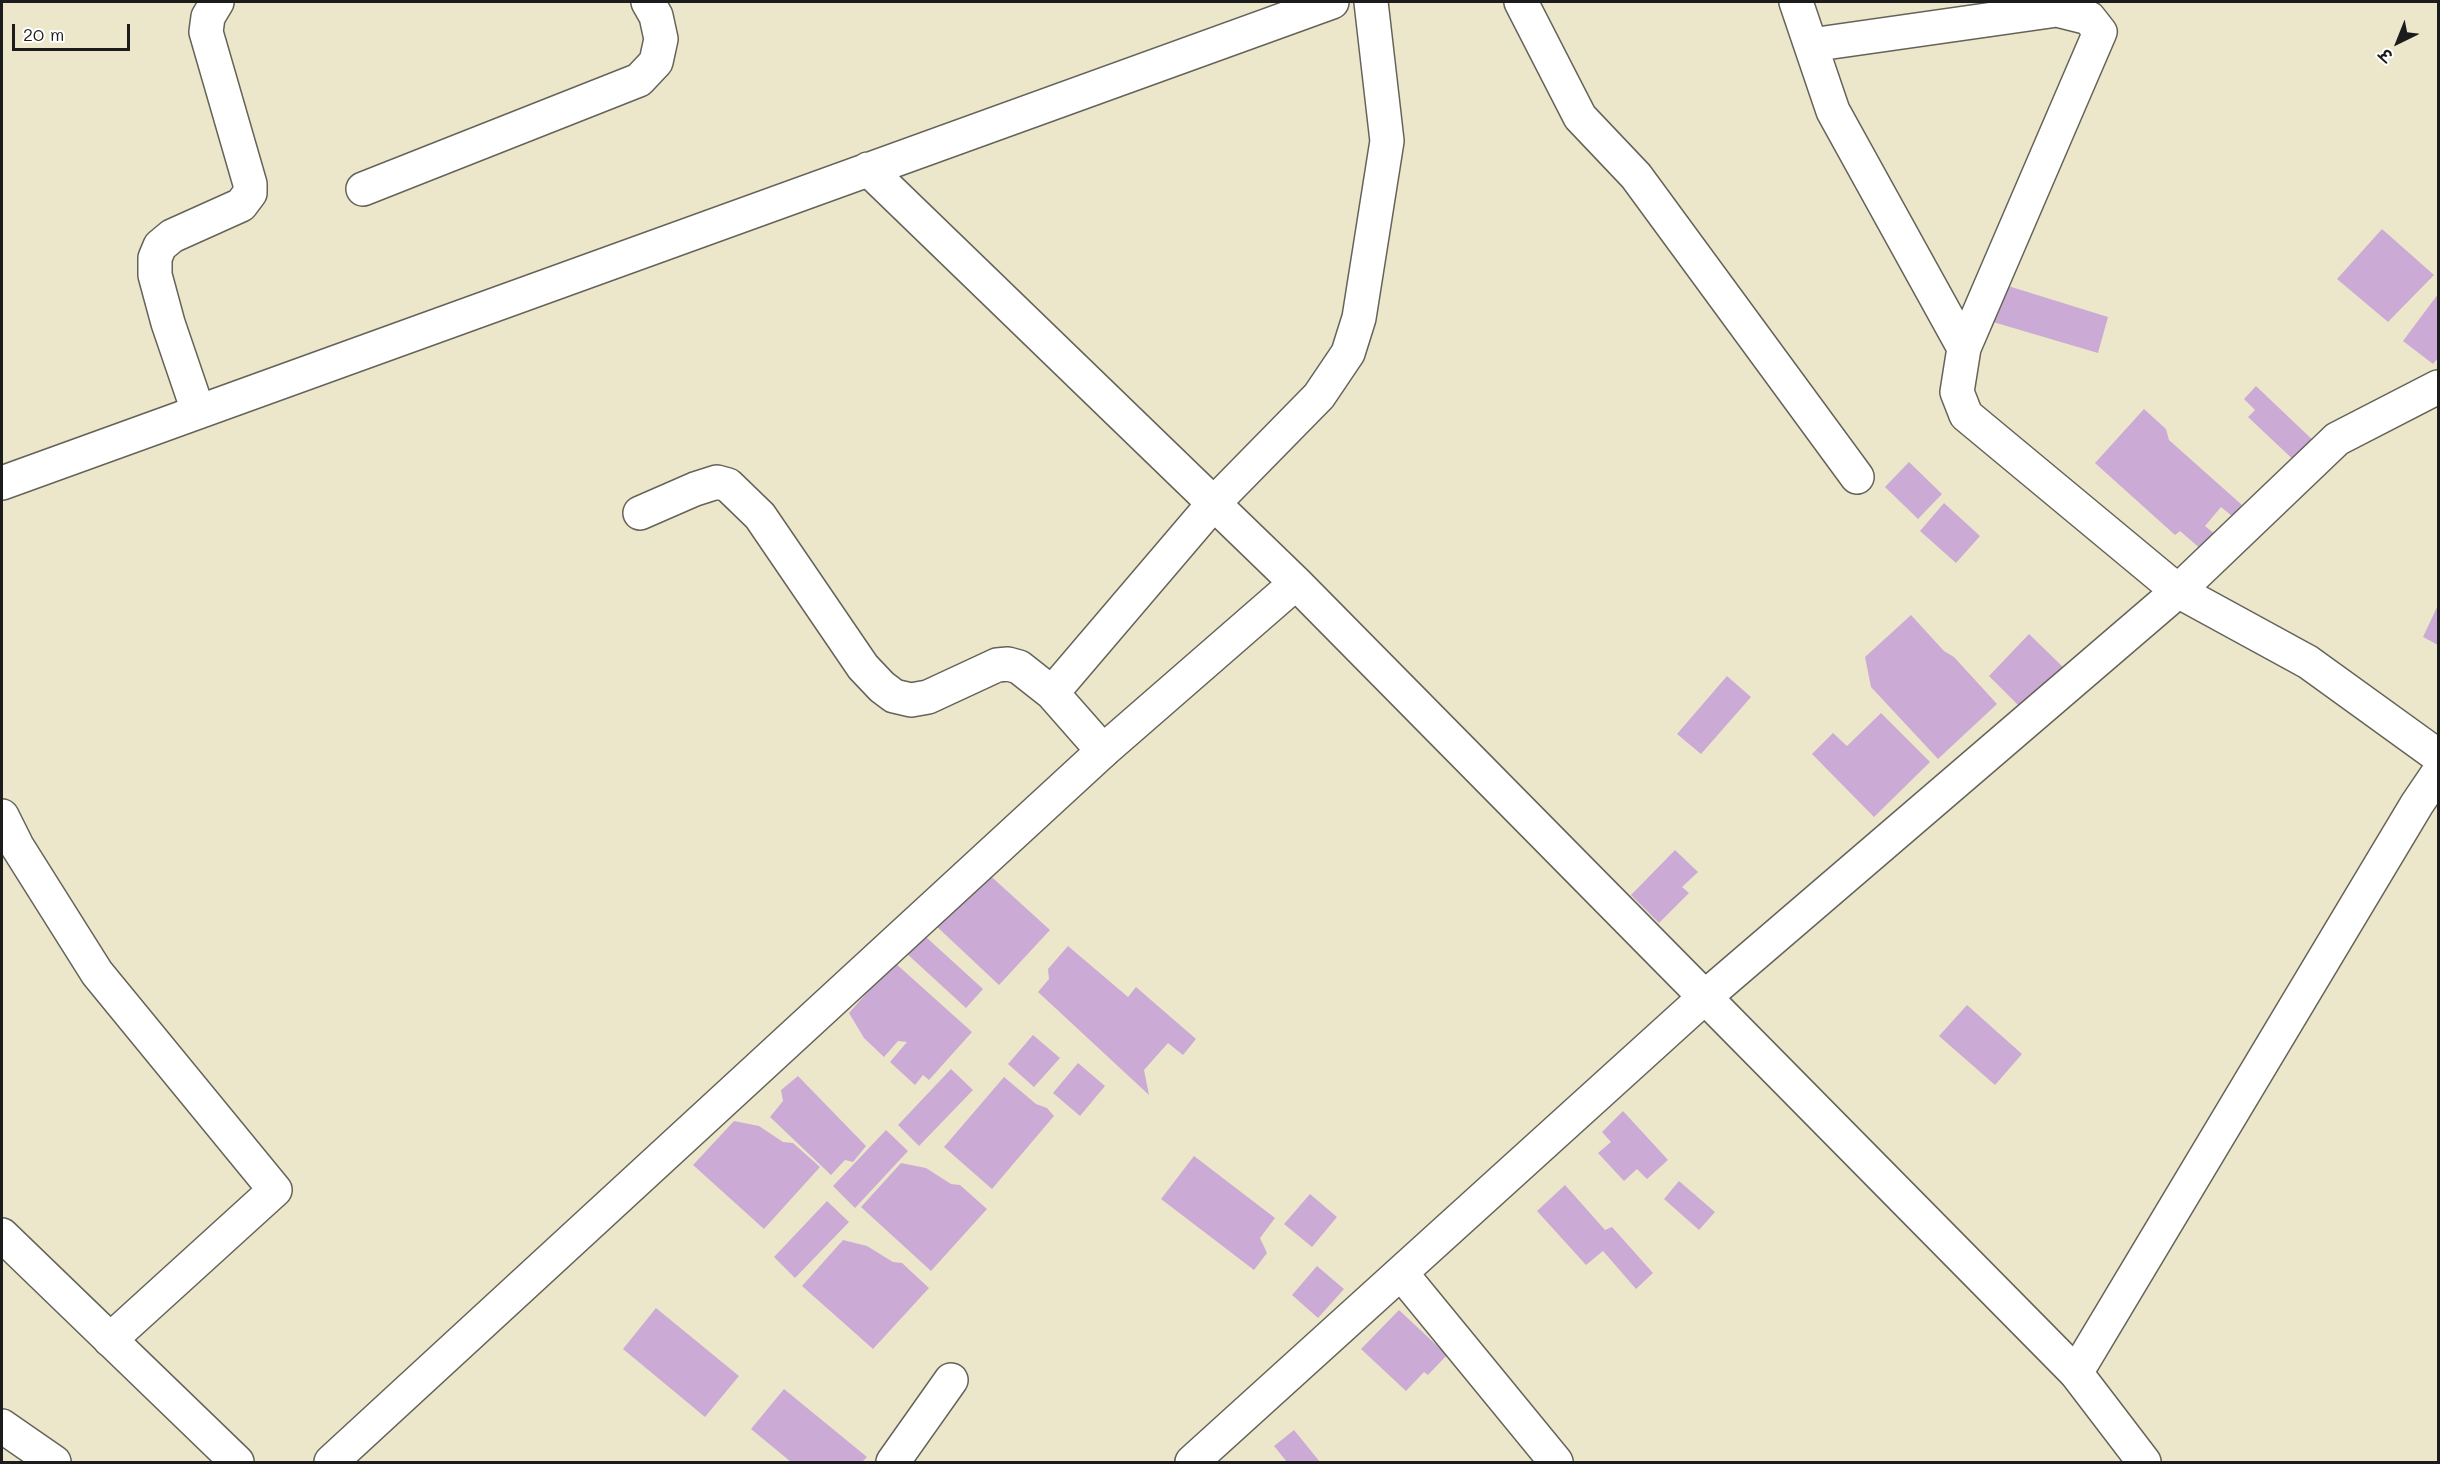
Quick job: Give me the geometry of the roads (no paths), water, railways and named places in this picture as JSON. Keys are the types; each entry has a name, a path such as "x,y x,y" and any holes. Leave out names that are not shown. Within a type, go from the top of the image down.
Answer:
{"street":[{"path":"198,411 168,322 155,275 155,258 160,246 172,236 241,205 250,193 247,173 206,32 208,17 217,2"},
{"path":"363,189 639,80 656,62 661,39 656,16 648,2"},
{"path":"2,483 1332,2"},
{"path":"1052,693 1214,503 1319,396 1348,353 1359,318 1387,141 1371,2"},
{"path":"1521,2 1580,117 1636,176 1857,477"},
{"path":"1796,2 1833,111 1964,348"},
{"path":"1810,45 2057,10 2089,18 2100,32 1964,348 1957,392 1966,416 2178,591 2308,662 2439,756"},
{"path":"868,169 1296,583 2076,1373 2144,1462"},
{"path":"1192,1462 1705,998 2178,591 2337,439 2439,387"},
{"path":"640,513 694,489 717,482 728,485 760,516 863,667 894,696 911,700 928,697 997,665 1008,664 1019,667 1052,693 1103,751"},
{"path":"331,1462 1103,751 1296,583"},
{"path":"2076,1373 2417,804 2439,773"},
{"path":"2,816 16,846 97,973 275,1190 110,1340"},
{"path":"2,1235 237,1462"},
{"path":"1401,1273 1556,1462"},
{"path":"893,1462 951,1380"},
{"path":"2,1426 54,1462"}]}
